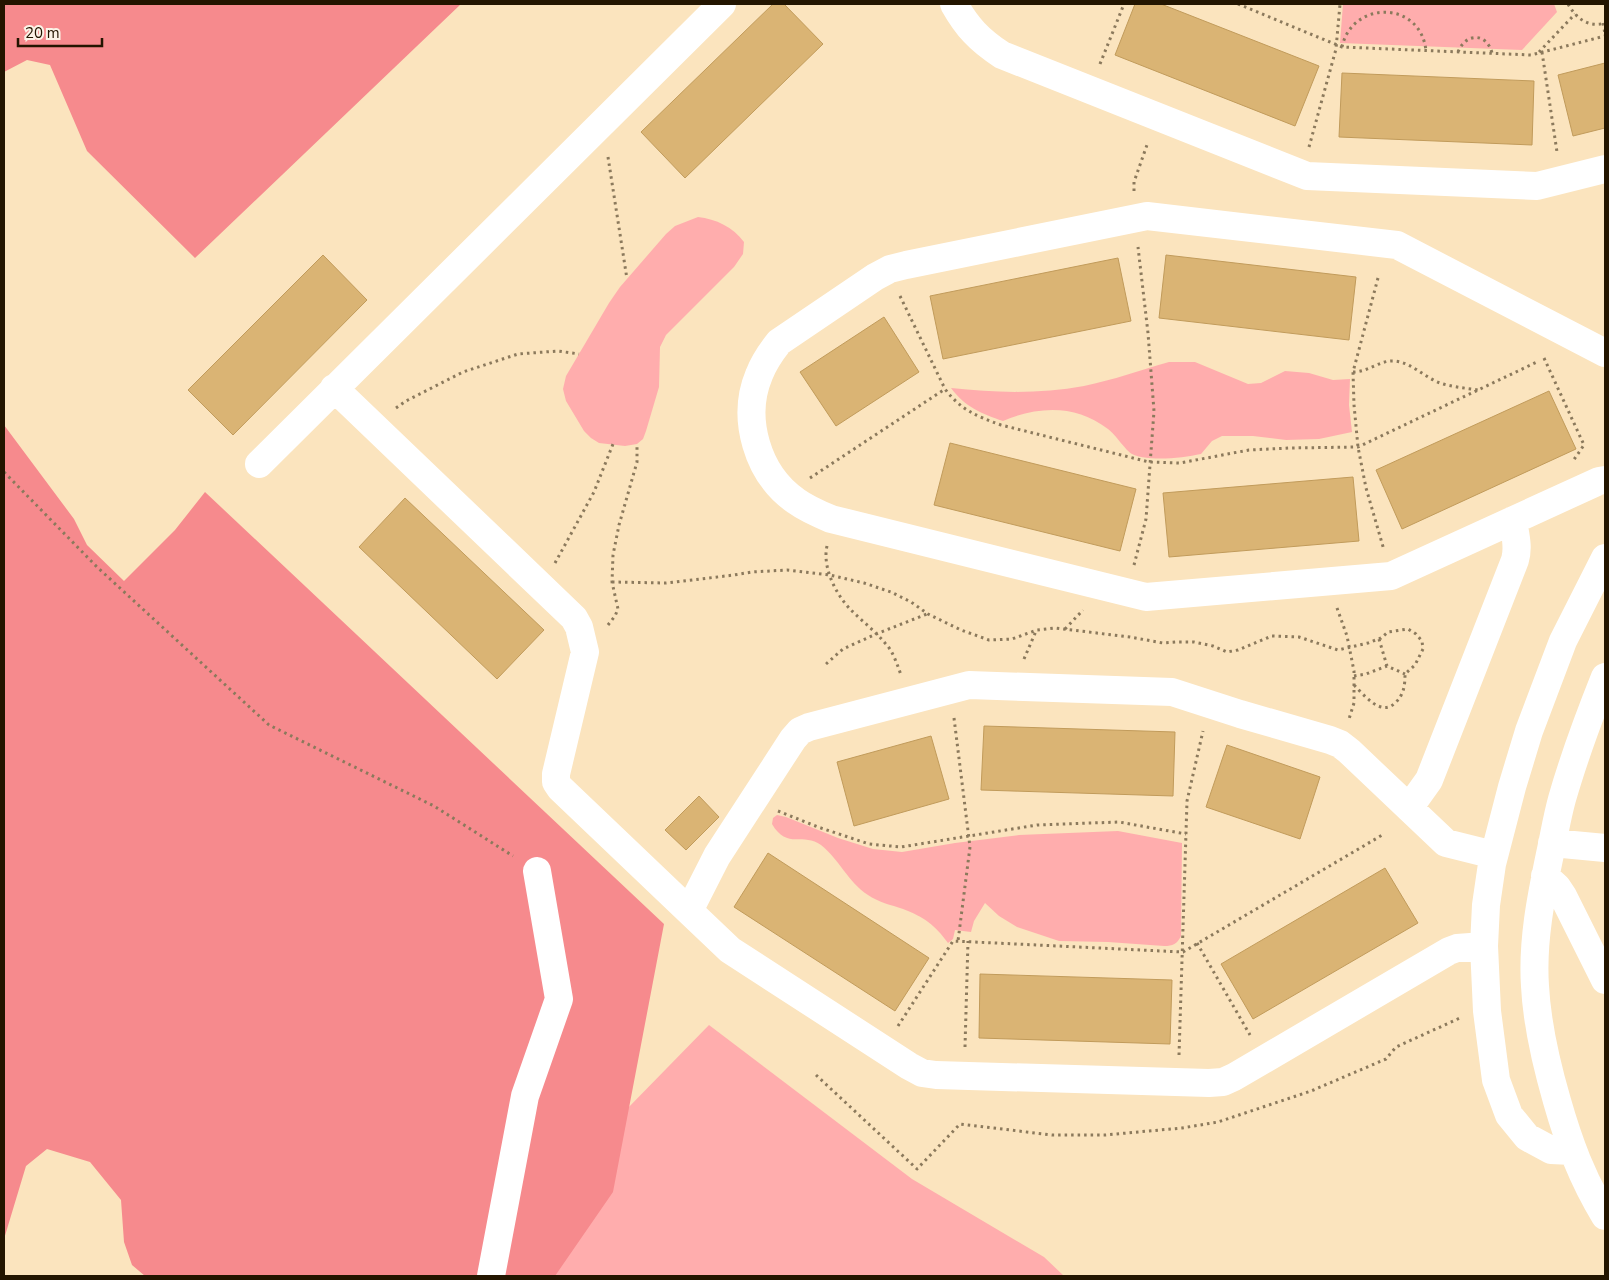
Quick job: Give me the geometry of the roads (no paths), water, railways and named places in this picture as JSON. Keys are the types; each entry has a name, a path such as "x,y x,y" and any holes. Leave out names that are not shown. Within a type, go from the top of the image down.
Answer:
{"lane":[{"path":"259,464 722,4"},
{"path":"954,4 962,19 973,33 1002,55 1306,175 1537,186 1605,169"},
{"path":"1605,353 1397,245 1147,216 888,270 779,342 767,357 759,375 753,394 752,414 753,433 759,453 768,471 780,487 795,501 812,511 834,519 1146,597 1391,576 1599,481 1605,480"},
{"path":"334,388 574,618 585,652 556,774 556,782 560,788 730,950 922,1073 1209,1084 1223,1082 1449,951 1457,948 1484,946"},
{"path":"1409,808 1429,780 1515,560 1517,545 1513,520"},
{"path":"1572,1151 1552,1150 1527,1137 1510,1116 1496,1080 1487,1011 1484,946 1486,905 1494,855 1529,731 1563,641 1605,558"},
{"path":"1605,677 1586,724 1562,800 1545,876 1535,949 1535,986 1544,1056 1572,1151 1590,1190 1605,1216"},
{"path":"690,911 717,856 800,731 969,685 1172,692 1340,744 1446,843 1494,855"},
{"path":"1552,843 1605,848"},
{"path":"492,1276 525,1096 559,999 537,871"},
{"path":"1545,876 1557,887 1563,896 1605,980"}]}
